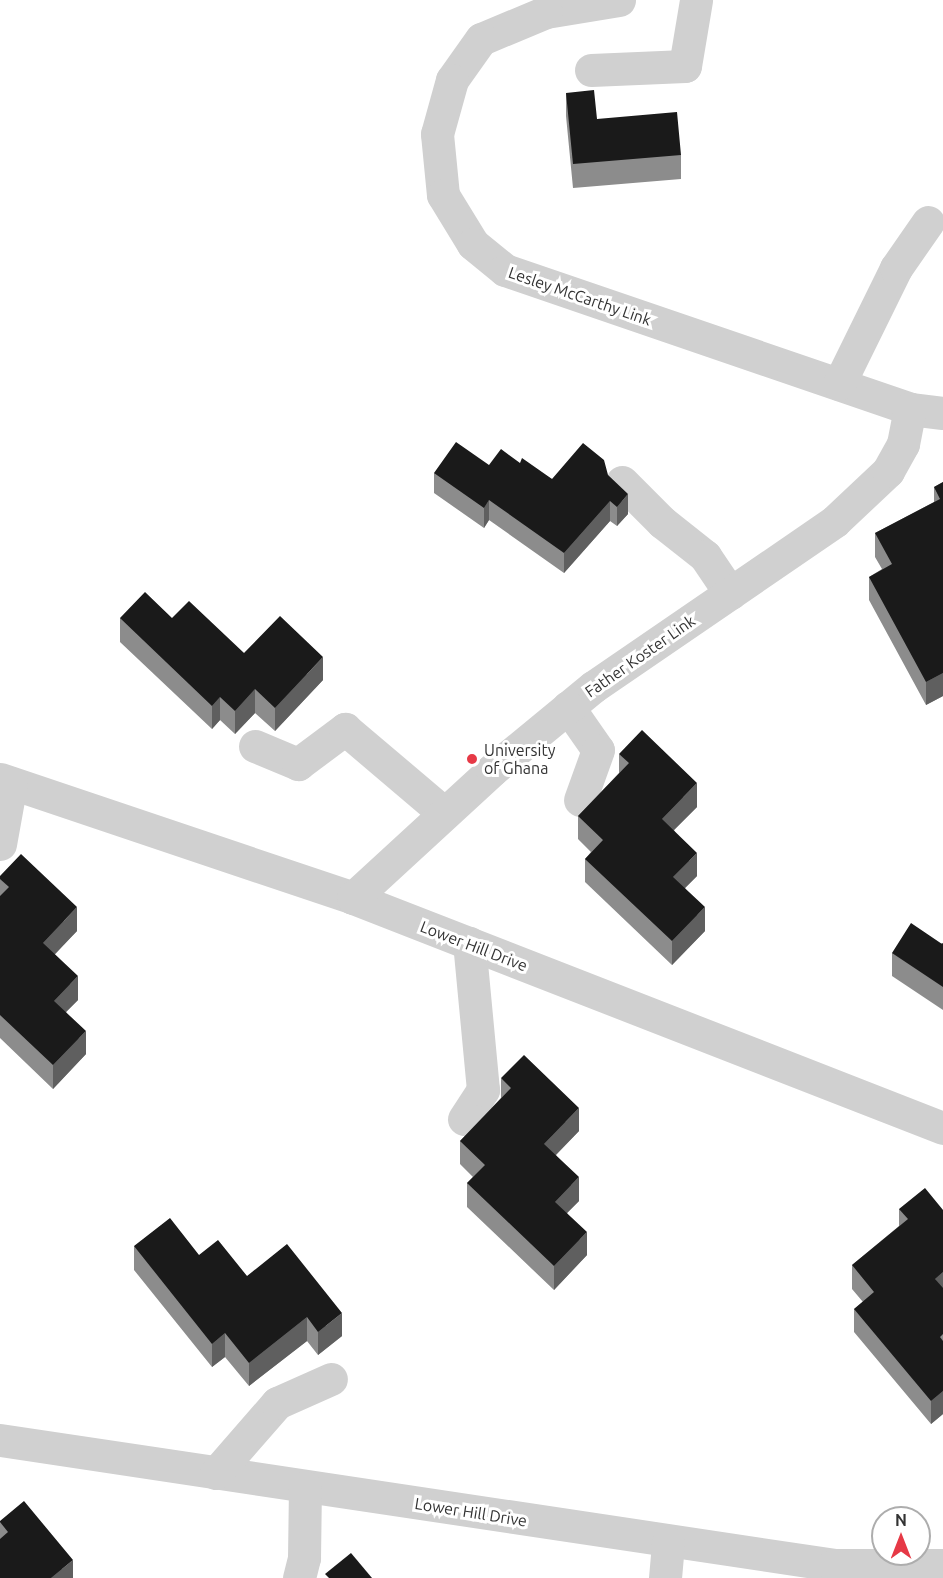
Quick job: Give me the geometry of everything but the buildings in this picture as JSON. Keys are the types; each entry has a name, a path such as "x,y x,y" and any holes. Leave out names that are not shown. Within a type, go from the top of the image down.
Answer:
{"street":[{"name":"Lesley McCarthy Link","path":"618,0 546,12 481,39 452,80 437,134 443,195 473,244 505,270 910,409 943,413"},
{"path":"591,70 685,66 696,0"},
{"path":"839,384 896,268 928,222"},
{"name":"Father Koster Link","path":"352,898 444,813 568,707 835,520 888,471 903,444 910,409"},
{"path":"621,482 662,522 705,556 730,593"},
{"path":"568,707 598,750 580,800"},
{"path":"255,746 298,764 345,729 444,813"},
{"path":"0,844 5,781"},
{"name":"Lower Hill Drive","path":"5,781 352,898 943,1128"},
{"path":"464,1119 483,1090 469,944"},
{"path":"216,1473 277,1403 332,1379"},
{"name":"Lower Hill Drive","path":"0,1440 668,1543 834,1565 943,1565"},
{"path":"298,1578 304,1558 305,1487"},
{"path":"665,1578 668,1543"}],"place":[{"name":"University of Ghana","path":"472,759"}]}
